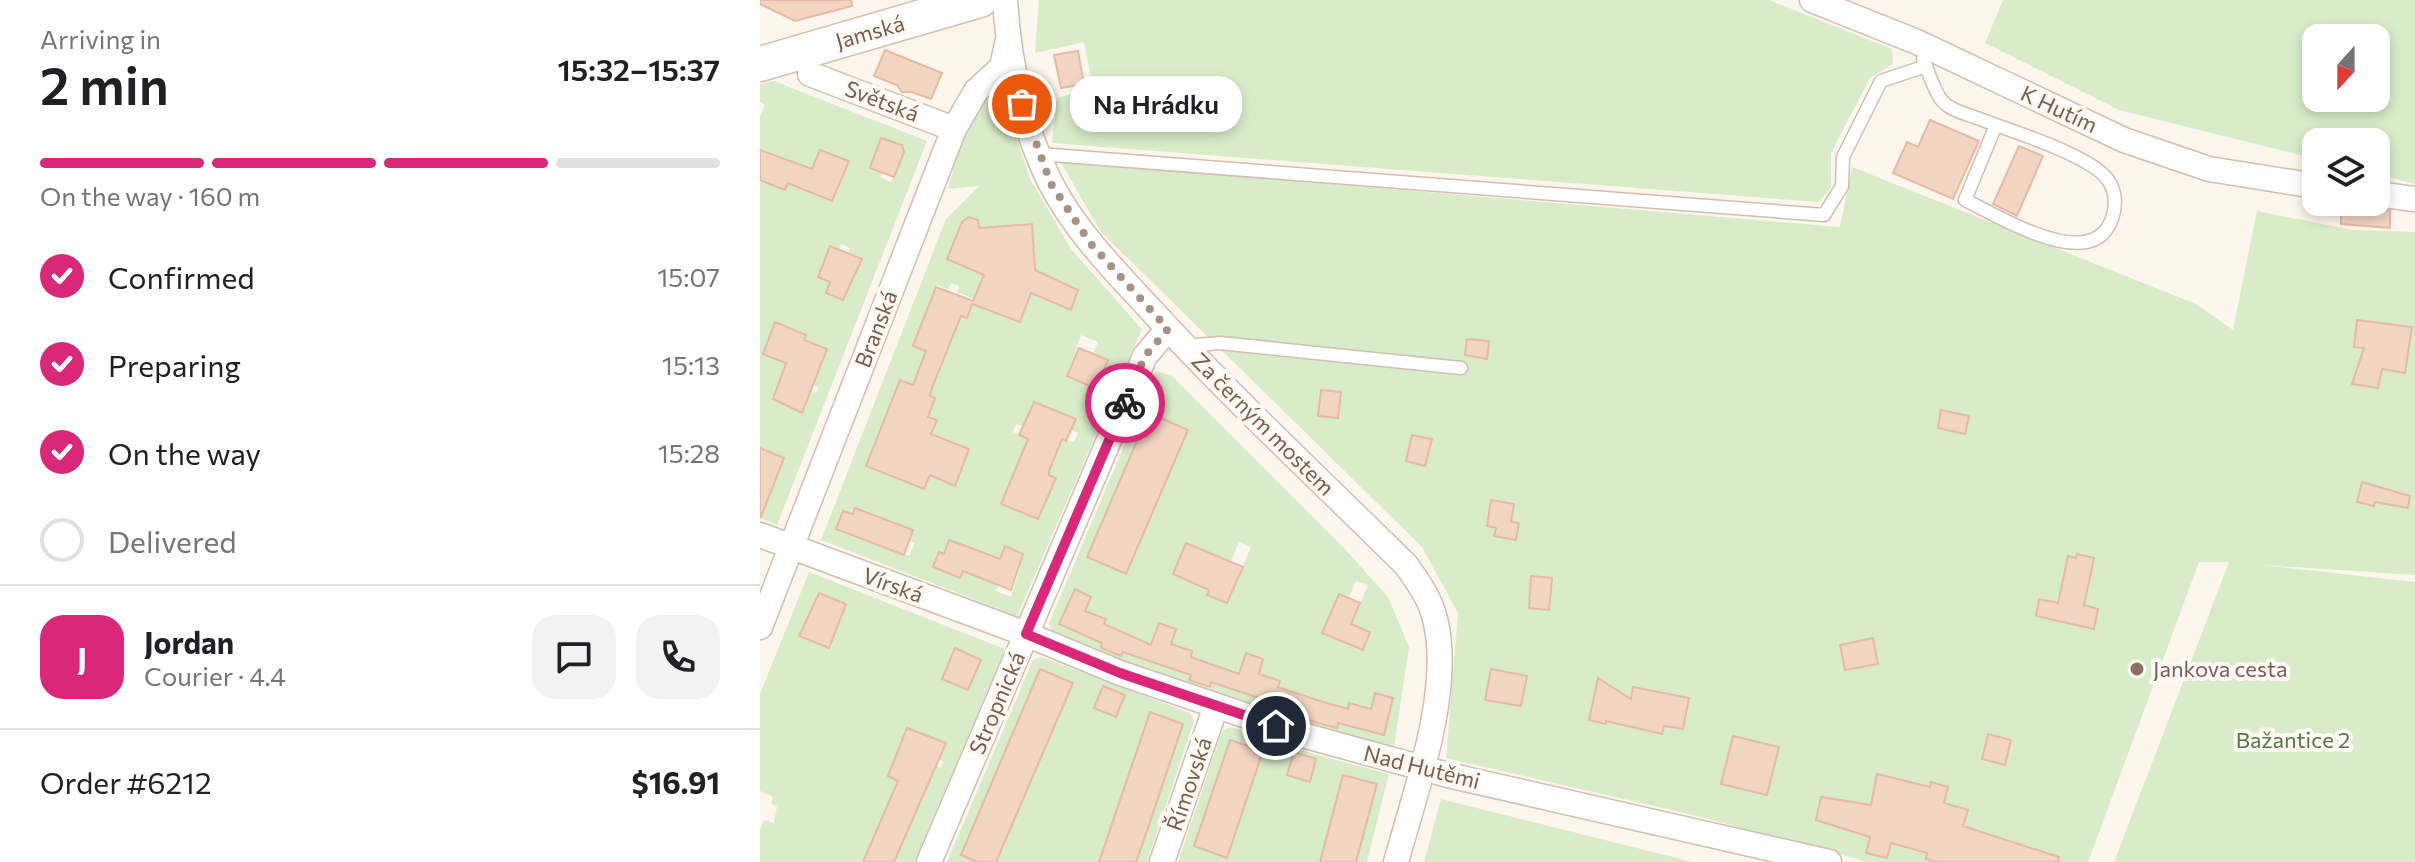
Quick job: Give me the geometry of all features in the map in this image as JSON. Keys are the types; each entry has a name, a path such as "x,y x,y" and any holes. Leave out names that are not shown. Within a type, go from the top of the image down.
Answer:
{"street":[{"name":"Jamská","path":"764,60 980,0"},
{"name":"Za černým mostem","path":"1005,0 1015,82 1039,154 1051,184 1091,244 1176,337 1406,565 1426,593 1441,649 1430,736 1396,862"},
{"name":"K Hutím","path":"1812,0 1917,42 2124,140 2209,169 2302,184"},
{"name":"Branská","path":"760,627 954,129 976,91 1002,67 1008,41"},
{"name":"Světská","path":"810,74 954,129"},
{"path":"2390,196 2415,199"},
{"name":"Stropnická","path":"929,862 1145,356 1176,337"},
{"name":"Vírská","path":"760,535 1026,634"},
{"name":"Nad Hutěmi","path":"1026,634 1120,673 1306,736 1422,768 1829,862"},
{"name":"Římovská","path":"1162,862 1216,706"}],"lane":[{"path":"1917,42 1940,98 1949,107 1996,125 2089,163 2108,181 2116,203 2110,224 2099,238 2072,244 2037,235 1965,200 1996,125"},
{"path":"1039,154 1824,215 1842,186 1843,157 1881,81 1926,66"},
{"path":"1176,337 1461,368"}],"green space":[{"path":"1039,0 1769,0 1892,49 1893,64 1870,78 1831,153 1831,188 1818,202 1052,143 1057,98 1093,88 1084,42 1035,53"},
{"path":"2003,0 2415,0 2415,184 2390,178 2390,128 2302,128 2302,156 2119,110 1985,43"},
{"path":"774,81 927,141 777,525 760,518 760,498 768,501 784,458 760,448 760,180 785,190 795,163 769,153 760,176 760,117 765,105 760,102 760,84","holes":["882,138 902,147 904,152 891,182 881,177 882,173 870,168","820,150 848,161 832,201 804,190","841,244 850,248 848,253 862,259 843,300 827,293 830,282 818,277 830,247 839,250","775,322 806,334 804,340 827,350 813,385 818,387 816,393 811,391 804,410 790,408 773,398 786,363 763,354"]},
{"path":"992,97 1005,103 1030,179 1071,249 1142,329 1017,616 821,540 946,219 979,186 948,189 962,138 982,104","holes":["969,217 978,220 978,226 989,231 948,259 962,221","1032,224 1035,270 1078,290 1013,285 1009,226","951,283 959,286 957,292 974,299 967,318 958,314 943,358 913,346 937,285 948,289","1081,335 1098,342 1093,354 1096,389 1067,376","900,381 913,385 915,381 933,388 930,396 935,399 923,415 936,420 878,435","1034,402 1075,419 1071,430 1078,433 1074,442 1062,439 1057,450 1013,432 1016,424 1023,426","955,443 969,449 955,486 930,475 924,489 900,479","1027,462 1050,471 1049,475 1056,478 1044,505 1001,504 1009,485","856,508 913,530 909,540 915,543 909,556 836,529 843,511 853,514","1005,547 1020,568 1011,597 996,591 1000,583 991,579"]},
{"name":"Bažantice 2","path":"1060,161 1840,227 1852,167 2196,304 2233,330 2257,211 2353,230 2415,232 2415,575 2262,565 2415,582 2415,862 2114,862 2229,562 2199,562 2088,862 1868,862 1693,815 1446,758 1458,613 1422,547 1101,232"},
{"path":"1156,371 1172,376 1345,549 1388,597 1409,647 1394,748 1179,681 1052,632 1049,623","holes":["1239,542 1251,547 1227,603 1209,590 1173,574 1186,543 1222,558 1224,577","1356,581 1368,585 1351,624 1370,632 1363,650 1323,633 1338,595 1348,599","1075,589 1085,611 1106,619 1103,627 1130,636 1122,656 1101,648 1103,641 1059,624","1154,638 1192,651 1190,660 1217,666 1210,687 1189,680 1191,674 1146,660","1247,653 1263,659 1259,674 1280,681 1277,690 1297,716 1277,710 1279,703 1234,690","1375,693 1393,698 1384,735 1338,721 1336,728 1316,723 1321,702 1347,711 1349,703 1371,709"]},
{"path":"809,572 1005,649 915,862 894,862 902,843 876,831 863,862 760,862 760,830 764,820 774,823 777,806 771,803 773,797 760,791 760,694","holes":["819,593 846,604 829,648 799,636","907,728 945,743 938,759 943,761 941,768 931,764 903,736","898,779 925,790 915,814 905,817 886,808"]},
{"path":"1042,657 1190,713 1194,721 1147,862 1136,862 1139,853 1099,862 996,862 1002,848 987,794 961,855 977,862 947,862 1033,660"},
{"path":"1231,727 1389,774 1367,862 1350,862 1360,849 1365,828 1332,819 1326,841 1329,862 1178,862 1222,731","holes":["1215,783 1248,794 1227,858 1194,846 1201,825 1207,827 1208,804"]},
{"path":"1441,799 1693,862 1424,862"}],"building":[{"path":"760,0 851,0 852,6 795,21 760,4"},
{"path":"885,50 942,73 931,99 902,92 897,85 874,76"},
{"path":"1078,51 1084,84 1061,88 1054,55"},
{"path":"1930,120 1979,141 1953,199 1893,173 1907,142 1918,147"},
{"path":"881,138 902,145 904,152 894,177 870,168"},
{"path":"2019,146 2043,156 2017,216 1993,204"},
{"path":"760,150 812,169 820,150 849,161 832,201 788,183 785,190 760,180"},
{"path":"2341,216 2390,216 2390,228 2341,224"},
{"path":"969,217 978,220 979,228 1032,224 1035,270 1078,290 1071,310 1031,293 1020,322 972,304 967,318 961,316 932,388 930,396 935,398 928,417 937,420 931,434 969,449 955,486 930,475 924,489 866,466 900,380 913,385 926,351 913,346 936,287 973,301 984,275 947,259 962,222"},
{"path":"830,246 862,259 843,300 826,293 830,282 818,277"},
{"path":"2357,320 2412,327 2405,373 2382,369 2378,388 2352,384 2364,348 2354,347"},
{"path":"775,322 806,335 804,340 827,349 802,413 773,399 786,363 763,354"},
{"path":"1467,339 1489,341 1487,359 1465,355"},
{"path":"1079,348 1108,360 1096,389 1067,376"},
{"path":"1321,390 1341,392 1338,418 1318,416"},
{"path":"1034,402 1076,419 1066,441 1062,439 1049,471 1049,475 1056,478 1038,519 1001,504 1028,439 1019,435"},
{"path":"1941,410 1969,416 1965,434 1938,428"},
{"path":"1149,413 1188,430 1126,574 1087,557"},
{"path":"1412,435 1432,439 1425,466 1406,461"},
{"path":"760,448 784,458 761,517 760,517"},
{"path":"2362,482 2410,496 2408,508 2357,502"},
{"path":"1491,500 1514,504 1511,522 1519,523 1516,540 1494,536 1496,528 1487,526"},
{"path":"855,508 913,530 904,555 836,529 843,511 853,514"},
{"path":"949,540 1000,559 1005,546 1023,554 1011,590 963,571 960,578 933,567 939,552 944,554"},
{"path":"1186,543 1243,567 1227,603 1207,595 1209,590 1173,574"},
{"path":"2077,554 2094,558 2084,605 2098,609 2094,629 2036,616 2039,599 2058,603 2068,556 2076,558"},
{"path":"1531,576 1552,578 1549,610 1529,608"},
{"path":"1075,589 1091,597 1085,611 1106,619 1104,624 1151,645 1159,623 1176,629 1171,644 1192,651 1191,657 1239,674 1246,653 1263,659 1259,674 1280,681 1278,687 1320,701 1348,709 1349,703 1371,709 1375,693 1393,698 1384,735 1338,723 1337,728 1315,722 1277,710 1278,705 1259,698 1211,682 1210,687 1189,680 1191,675 1123,652 1121,656 1101,648 1102,643 1059,624"},
{"path":"819,593 846,604 829,648 799,636"},
{"path":"1339,594 1360,603 1351,624 1370,632 1363,650 1322,633"},
{"path":"1873,638 1878,664 1845,670 1840,645"},
{"path":"955,648 981,660 968,690 942,679"},
{"path":"1040,669 1073,683 996,862 977,862 961,855"},
{"path":"1491,669 1527,676 1521,706 1485,700"},
{"path":"1598,678 1631,699 1633,687 1689,698 1683,729 1664,726 1662,734 1589,720"},
{"path":"1103,686 1125,695 1116,717 1094,708"},
{"path":"1150,712 1183,724 1147,831 1136,862 1099,862"},
{"path":"907,728 946,743 894,862 863,862 898,781 888,776"},
{"path":"1988,734 2011,740 2005,765 1982,759"},
{"path":"1733,736 1779,747 1767,795 1721,784"},
{"path":"1230,740 1263,751 1227,858 1194,846"},
{"path":"1294,752 1316,759 1310,782 1287,775"},
{"path":"1877,774 1930,787 1931,782 1948,787 1944,803 1968,810 1963,826 2059,857 2058,862 1937,862 1926,859 1927,853 1891,843 1887,858 1866,853 1870,837 1816,820 1821,797 1871,805"},
{"path":"1343,775 1377,784 1356,862 1320,862"}],"way so far":[{"path":"1022,104 1051,184 1091,244 1168,329 1145,356 1125,403"}],"place":[{"name":"Na Hrádku","path":"1022,104"},
{"name":"Jankova cesta","path":"2137,669"}],"route":[{"path":"1125,403 1026,634 1120,673 1276,726"}]}
